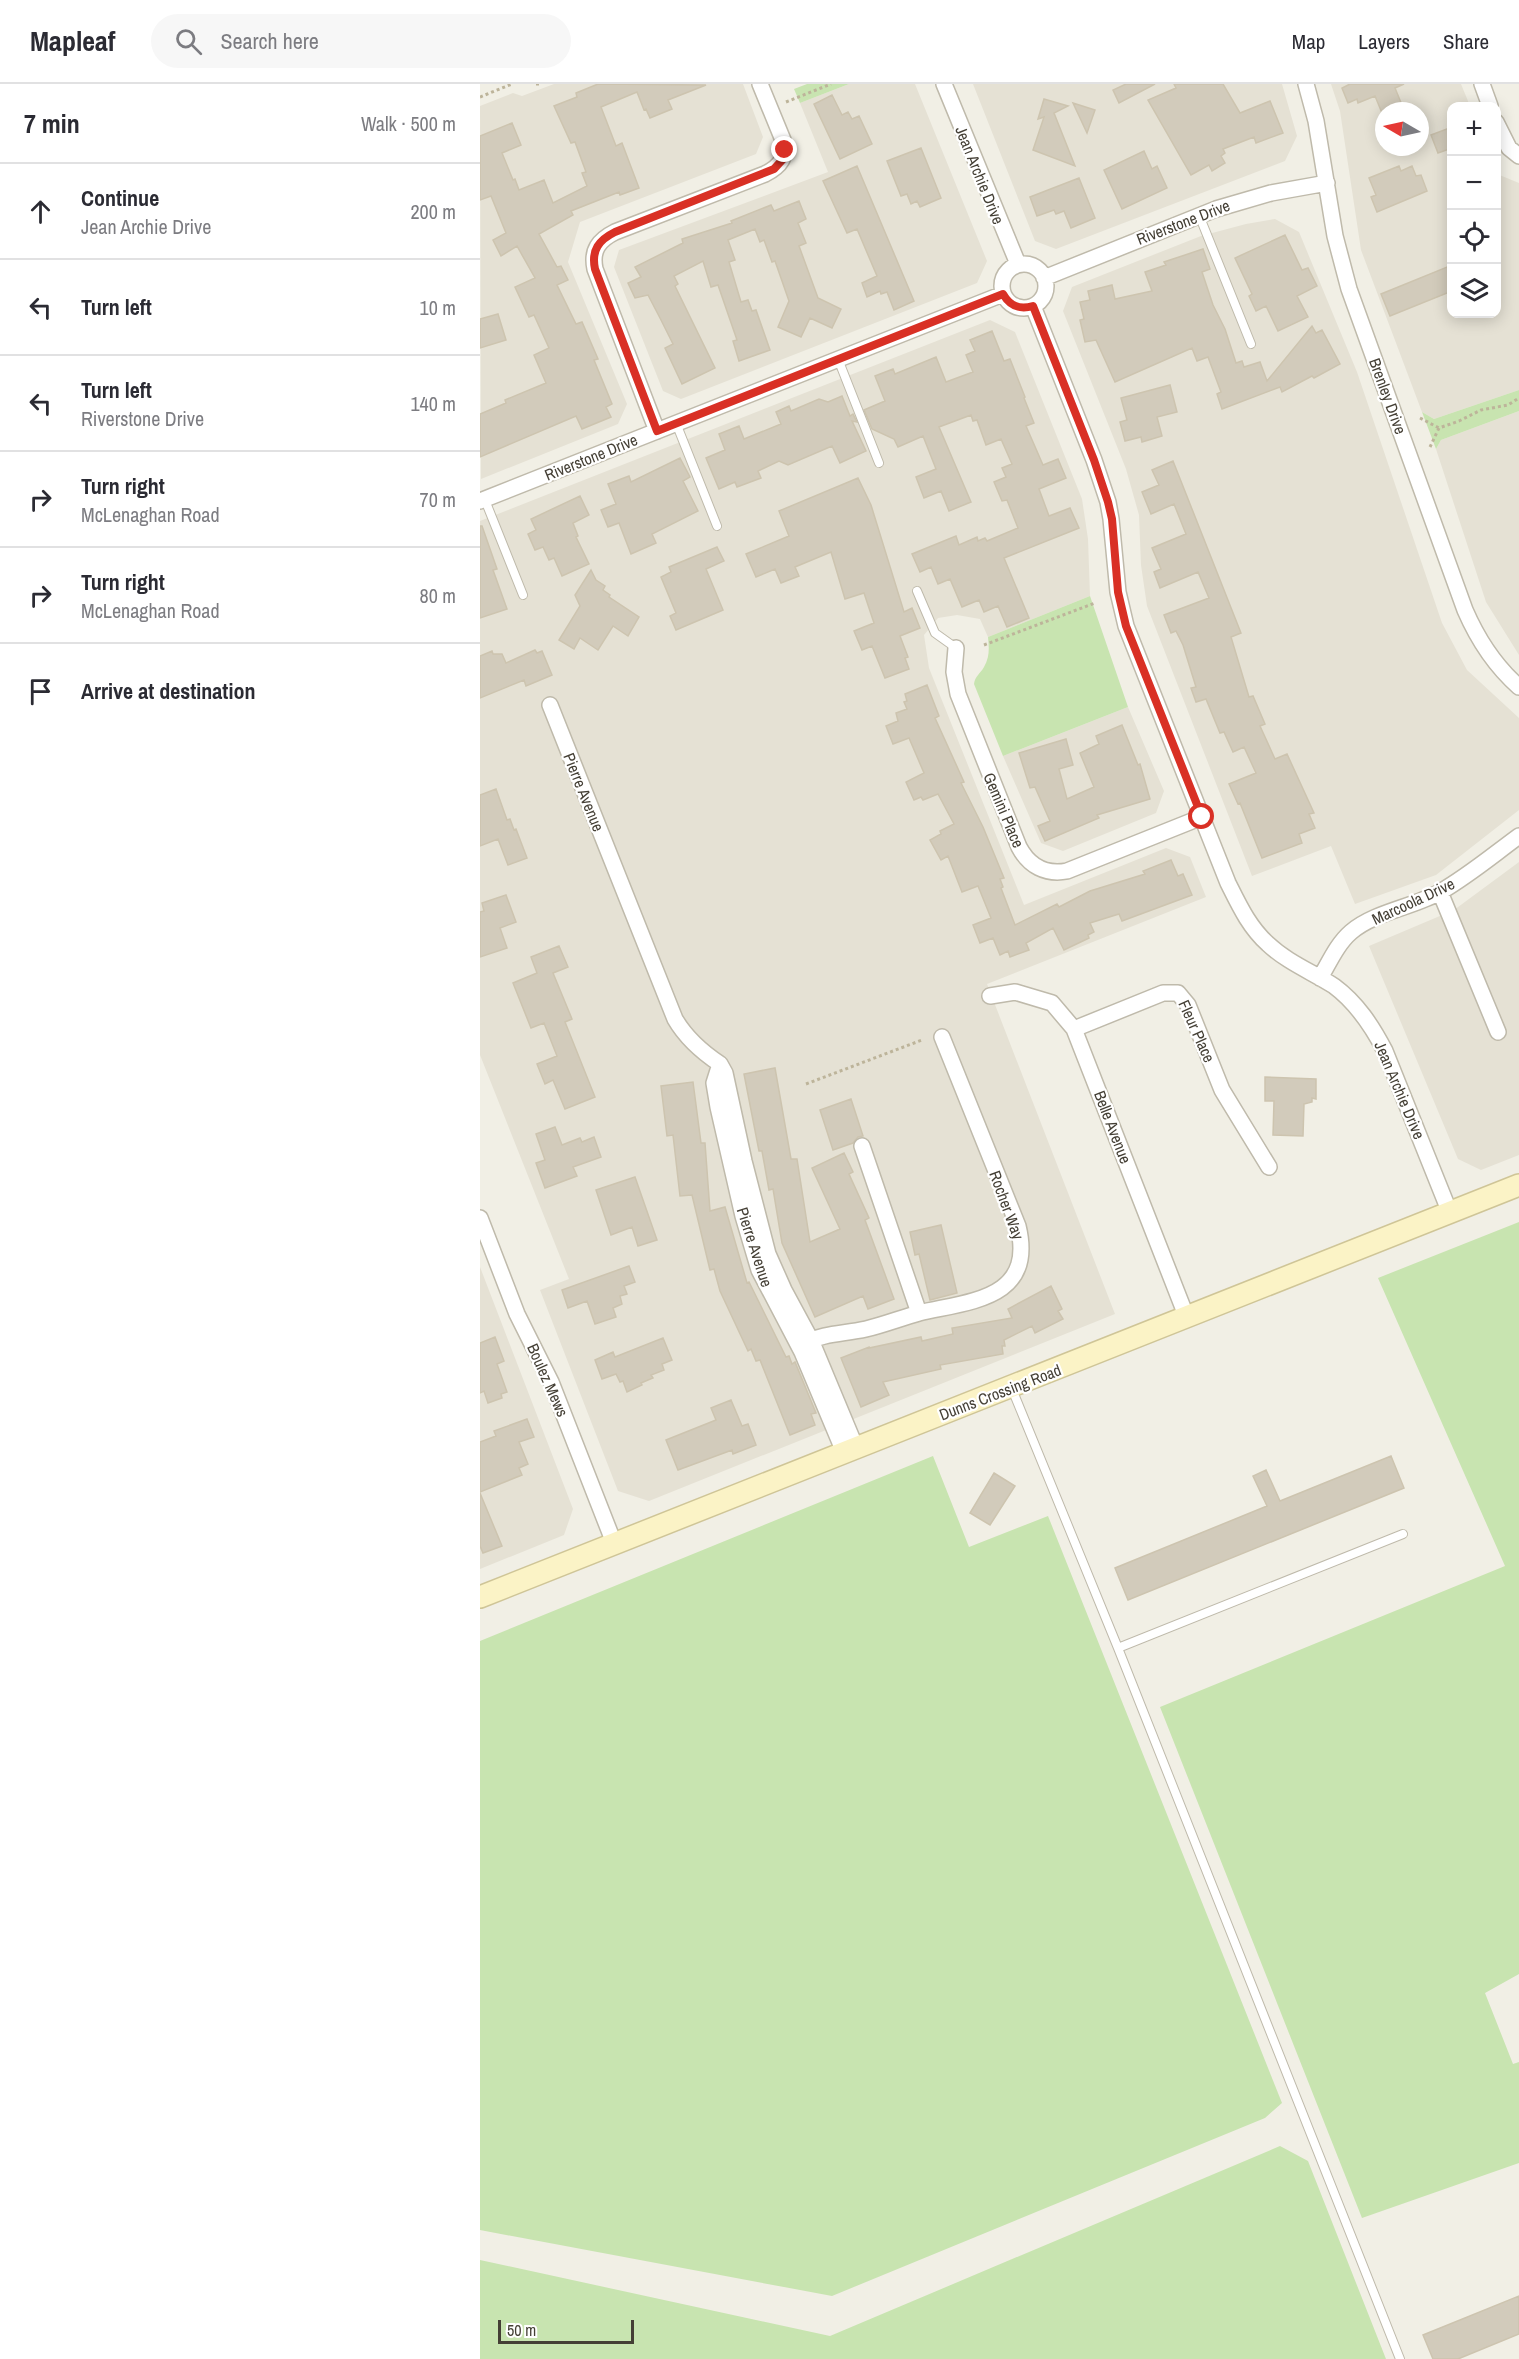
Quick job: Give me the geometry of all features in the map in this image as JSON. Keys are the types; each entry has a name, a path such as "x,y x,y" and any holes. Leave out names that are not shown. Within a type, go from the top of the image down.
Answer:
{"street":[{"path":"657,431 595,269 593,254 600,242 615,232 765,174 780,164 785,150 783,140 760,84"},
{"name":"Jean Archie Drive","path":"944,84 1018,264"},
{"name":"Brenley Drive","path":"1306,84 1318,131 1335,236 1349,289 1464,610 1486,653 1503,674 1519,687"},
{"path":"1482,84 1489,102"},
{"path":"1501,131 1509,148 1519,156"},
{"name":"Riverstone Drive","path":"1044,278 1199,215 1252,198 1327,183"},
{"path":"1018,264 1031,265 1044,278 1046,284 1042,297 1033,306 1018,307 1003,294 1001,288 1004,276 1018,264"},
{"name":"Riverstone Drive","path":"482,501 1003,294"},
{"name":"Jean Archie Drive","path":"1033,306 1094,460 1108,502 1112,519 1118,592 1126,626 1228,882 1257,934 1287,959 1335,987 1356,1006 1374,1029 1450,1213"},
{"name":"Gemini Place","path":"956,648 955,683 961,705 1018,847 1030,862 1048,871 1067,871 1202,817"},
{"name":"Pierre Avenue","path":"550,705 675,1019 683,1033 720,1064 725,1073 744,1161 768,1254 850,1450"},
{"name":"Marcoola Drive","path":"1320,978 1337,948 1351,932 1365,923 1440,892 1519,836"},
{"path":"1440,892 1498,1032"},
{"name":"Belle Avenue","path":"990,996 1015,992 1052,1003 1074,1029 1187,1318"},
{"name":"Fleur Place","path":"1074,1029 1163,993 1178,993 1188,1005 1222,1090 1269,1167"},
{"name":"Rocher Way","path":"805,1342 833,1333 866,1329 919,1313 958,1307 992,1294 1010,1279 1021,1260 1022,1244 1018,1226 942,1037"},
{"path":"862,1146 919,1313"},
{"name":"Dunns Crossing Road","path":"480,1597 1519,1185"},
{"name":"Boulez Mews","path":"480,1218 517,1314 551,1382 614,1543"}],"lane":[{"path":"1199,215 1251,344"},
{"path":"838,359 879,463"},
{"path":"676,423 717,526"},
{"path":"482,501 523,595"},
{"path":"917,591 935,633 956,648"},
{"path":"1012,1387 1400,2359"},
{"path":"1118,1648 1403,1533"}],"path":[{"path":"480,97 512,84"},
{"path":"536,84 542,84"},
{"path":"784,103 831,84"},
{"path":"1430,447 1439,428 1481,410 1508,405 1519,398"},
{"path":"1420,418 1439,428"},
{"path":"984,645 1095,603"},
{"path":"806,1084 922,1040"}],"shaded area":[{"path":"554,84 743,84 763,137 756,154 580,222 568,262 627,404 618,424 481,479 480,106 513,93 522,96"},
{"path":"849,84 915,84 987,261 977,283 681,399 663,391 614,267 619,250 828,172 800,103"},
{"path":"973,84 1282,84 1297,136 1285,161 1056,249 1035,241"},
{"path":"1331,84 1461,84 1468,102 1447,102 1447,318 1501,318 1501,176 1519,183 1519,390 1434,419 1422,412 1361,250 1340,111"},
{"path":"1275,219 1299,232 1357,372 1442,623 1467,670 1519,718 1519,810 1436,875 1355,904 1331,846 1252,876 1147,606 1141,565 1139,515 1126,469 1063,311 1072,287 1201,236"},
{"path":"990,320 1015,332 1082,499 1088,539 1090,596 988,637 980,619 957,615 938,618 924,635 929,668 1024,905 1166,848 1190,857 1206,897 987,984 1115,1314 649,1501 618,1491 540,1290 569,1279 480,1055 480,521"},
{"path":"1519,411 1519,655 1486,602 1436,449 1441,440"},
{"path":"1128,707 1164,791 1156,813 1063,851 1041,843 1003,756"},
{"path":"1519,862 1519,1155 1481,1170 1458,1159 1369,946 1454,910"},
{"path":"480,1267 573,1509 564,1535 480,1569"}],"green space":[{"path":"807,84 849,84 800,103 794,89"},
{"path":"1519,390 1519,411 1441,440 1436,449 1422,412 1434,419"},
{"path":"1090,596 1128,707 1003,756 974,684 987,660 988,637"},
{"path":"1519,1222 1519,1974 1485,1993 1513,2064 1519,2062 1519,2163 1362,2218 1160,1707 1505,1566 1378,1278"},
{"path":"933,1456 969,1547 1048,1516 1282,2103 1265,2118 832,2296 480,2230 480,1641"},
{"path":"1280,2146 1308,2161 1386,2359 480,2359 480,2260 830,2336"}],"building":[{"path":"598,84 706,85 668,100 672,109 650,118 637,92 601,107 616,146 622,143 639,188 620,195 619,192 571,211 573,215 539,234 557,267 561,266 568,280 557,285 576,324 582,322 598,359 594,360 612,404 606,407 611,417 582,429 576,416 480,457 480,414 506,403 505,400 546,383 534,355 549,348 534,315 529,317 515,287 535,278 517,246 501,256 493,240 506,233 491,196 480,200 480,136 512,123 521,145 502,153 513,180 515,179 519,190 544,180 553,203 587,186 582,173 586,172 575,142 571,143 554,106 577,97 576,93"},
{"path":"1126,84 1155,84 1119,103 1113,90"},
{"path":"1174,84 1223,84 1240,113 1270,101 1283,133 1256,143 1254,137 1223,149 1225,153 1221,156 1225,163 1212,171 1209,165 1191,175 1148,100 1176,88"},
{"path":"1350,84 1404,84 1395,88 1401,102 1377,102 1375,96 1358,103 1357,99 1348,103 1342,88"},
{"path":"832,95 842,115 848,112 852,119 859,116 872,144 840,159 814,104"},
{"path":"1044,99 1068,106 1054,113 1075,166 1033,150 1044,117 1038,119"},
{"path":"1073,103 1095,110 1087,133"},
{"path":"1447,129 1447,150 1438,153 1431,135"},
{"path":"921,148 941,198 920,207 917,201 911,204 907,194 901,196 887,161"},
{"path":"1144,151 1152,169 1157,166 1167,188 1122,209 1104,170"},
{"path":"857,166 914,301 894,310 887,292 881,294 880,291 867,297 862,283 877,276 857,229 847,233 823,181"},
{"path":"1399,166 1401,171 1412,166 1416,176 1421,175 1427,191 1377,212 1371,197 1376,195 1369,178"},
{"path":"1079,178 1095,218 1071,228 1064,211 1056,214 1054,210 1037,216 1030,197"},
{"path":"799,201 806,219 798,223 806,243 799,246 818,298 841,309 832,328 810,318 801,337 778,327 789,301 775,261 772,262 764,240 760,242 755,229 728,240 735,260 729,262 741,302 748,300 752,311 756,310 770,350 739,361 733,341 737,340 718,285 711,287 703,261 674,276 678,284 675,286 715,368 682,384 665,348 673,344 648,295 635,298 628,283 641,277 635,267 683,243 682,239 732,223 731,221 771,205 774,211"},
{"path":"1285,235 1302,270 1308,268 1317,286 1297,296 1308,317 1278,331 1266,306 1256,311 1249,296 1252,294 1235,258"},
{"path":"1203,249 1210,269 1202,272 1236,363 1242,361 1244,367 1260,362 1267,381 1312,326 1316,333 1322,330 1340,364 1282,392 1280,387 1222,409 1217,394 1221,392 1208,357 1197,361 1192,348 1115,382 1096,340 1085,342 1080,320 1084,319 1080,302 1090,300 1088,291 1112,285 1115,299 1152,291 1145,272 1166,265 1164,262"},
{"path":"1447,267 1447,293 1390,316 1381,294"},
{"path":"498,314 506,340 480,348 480,319"},
{"path":"992,331 1004,361 1010,359 1025,397 1034,423 1026,426 1043,465 1058,459 1066,478 1039,489 1049,516 1070,508 1079,528 1004,558 1029,618 1007,627 998,606 984,612 979,600 962,607 950,579 938,584 931,567 920,572 912,554 956,536 959,545 977,537 978,541 985,538 987,541 1018,528 1007,500 1002,501 994,482 1006,477 1002,468 1012,464 1001,439 986,445 977,420 973,421 971,415 939,427 971,502 949,511 941,491 924,498 916,477 936,469 923,436 898,447 894,439 872,429 864,410 885,401 875,376 893,369 895,374 936,357 946,382 973,372 966,355 975,351 970,340"},
{"path":"1170,385 1177,412 1157,417 1162,436 1142,442 1141,437 1125,441 1120,422 1127,420 1121,398"},
{"path":"842,396 850,416 853,414 857,422 852,421 866,451 840,463 832,446 788,465 779,461 758,471 761,478 737,487 735,482 719,489 706,458 725,450 719,434 739,426 744,439 781,424 776,412 789,406 791,411 819,399 828,402"},
{"path":"680,458 690,477 683,481 698,511 652,534 656,543 631,554 619,523 608,527 601,510 616,504 608,484 629,476 631,482"},
{"path":"1173,461 1241,633 1231,637 1249,697 1253,696 1265,724 1260,726 1275,759 1287,754 1314,813 1309,814 1315,828 1299,834 1302,843 1262,858 1240,803 1238,804 1229,784 1256,773 1244,747 1233,752 1224,732 1220,733 1206,699 1196,702 1191,688 1196,687 1183,645 1176,631 1171,633 1164,615 1209,598 1198,572 1160,588 1154,572 1161,569 1152,548 1186,534 1174,504 1151,514 1142,492 1159,485 1152,470"},
{"path":"858,478 871,505 904,612 912,608 920,628 900,636 908,657 905,658 909,669 885,678 872,646 862,650 854,631 874,623 864,593 845,599 831,552 795,567 799,576 781,583 775,569 756,577 746,554 789,536 779,511"},
{"path":"580,496 589,515 573,523 578,536 576,537 589,564 562,576 554,558 549,560 543,547 535,550 528,534 536,530 531,519"},
{"path":"480,526 482,526 497,569 493,570 507,609 480,618"},
{"path":"717,547 724,561 706,569 723,610 676,630 670,616 676,613 661,577 671,572 669,567"},
{"path":"591,570 596,580 605,586 603,590 610,595 609,597 639,617 628,636 613,626 598,650 580,638 574,649 559,640 580,606 575,595"},
{"path":"535,650 537,653 542,651 552,675 526,686 524,680 480,698 480,656 492,651 493,654 502,654 506,663"},
{"path":"927,685 939,716 935,718 964,782 961,783 983,827 1004,878 1000,879 1003,887 1001,888 1015,925 1057,904 1059,907 1090,891 1145,874 1143,871 1171,860 1178,876 1183,874 1192,895 1122,921 1119,914 1090,923 1094,932 1088,935 1089,938 1064,950 1053,928 1026,943 1029,950 1010,957 1008,951 1000,955 993,938 980,943 973,925 991,918 978,886 962,892 948,856 941,860 930,840 941,834 940,831 954,824 938,794 923,800 921,797 914,800 906,782 924,773 909,738 893,744 886,726 898,721 896,713 907,709 904,702 907,701 905,694"},
{"path":"1122,725 1138,765 1140,764 1150,799 1097,815 1099,818 1045,841 1038,826 1050,821 1035,787 1030,788 1019,753 1066,739 1073,765 1059,769 1067,799 1094,787 1080,753 1099,744 1096,736"},
{"path":"496,789 507,820 510,819 514,830 516,829 527,858 508,865 498,839 480,846 480,795"},
{"path":"506,895 516,922 500,928 507,948 480,957 480,912 484,911 482,903"},
{"path":"559,946 568,967 553,973 572,1019 565,1022 595,1097 565,1109 553,1080 545,1084 537,1064 557,1056 544,1023 531,1028 513,983 537,973 531,957"},
{"path":"775,1068 791,1159 797,1159 810,1242 840,1229 812,1168 844,1153 853,1172 849,1174 869,1218 865,1220 894,1299 868,1309 863,1296 815,1317 782,1243 773,1189 769,1190 762,1151 759,1151 744,1074"},
{"path":"1265,1077 1316,1079 1316,1099 1312,1098 1312,1102 1304,1104 1303,1136 1273,1135 1274,1101 1265,1101"},
{"path":"693,1082 701,1143 705,1143 710,1211 725,1207 747,1283 749,1282 786,1357 789,1356 792,1364 795,1362 816,1413 811,1414 815,1425 790,1435 760,1360 756,1361 751,1349 748,1351 720,1291 714,1269 710,1270 692,1195 680,1196 673,1135 667,1136 661,1086"},
{"path":"851,1099 863,1136 858,1137 853,1143 833,1150 820,1110"},
{"path":"555,1127 562,1145 580,1138 582,1142 594,1137 601,1157 573,1167 577,1176 545,1188 536,1163 545,1160 536,1134"},
{"path":"635,1177 657,1240 638,1246 632,1227 611,1235 596,1190"},
{"path":"941,1225 957,1293 930,1300 919,1254 915,1255 910,1232"},
{"path":"629,1266 635,1282 624,1286 627,1294 620,1296 622,1304 613,1308 616,1317 595,1324 587,1301 568,1308 562,1290"},
{"path":"1051,1286 1062,1309 1058,1311 1063,1319 1035,1333 1032,1326 1004,1340 1003,1354 940,1365 941,1369 883,1382 889,1395 861,1407 841,1358 869,1347 921,1337 922,1341 953,1334 952,1328 1012,1318 1008,1309"},
{"path":"495,1337 504,1361 497,1364 507,1392 501,1394 502,1398 488,1403 484,1391 480,1393 480,1343"},
{"path":"663,1338 672,1360 662,1364 664,1370 651,1375 653,1378 627,1392 623,1381 620,1382 616,1374 602,1379 595,1360 613,1352 615,1357"},
{"path":"731,1400 742,1426 748,1424 756,1445 733,1454 732,1450 678,1470 666,1440 716,1420 711,1408"},
{"path":"527,1419 534,1437 519,1442 528,1464 519,1468 522,1475 480,1492 480,1442 496,1436 494,1431"},
{"path":"1391,1456 1404,1488 1128,1600 1115,1568 1267,1506 1253,1476 1266,1470 1280,1501"},
{"path":"994,1473 1015,1486 990,1525 970,1513"},
{"path":"480,1493 502,1546 483,1553 480,1546"},
{"path":"1519,2296 1519,2334 1458,2359 1433,2359 1423,2335"}],"route":[{"path":"785,150 780,164 765,174 615,232 600,242 593,254 595,269 657,431 1003,294 1006,300 1018,307 1033,306 1094,460 1108,502 1112,519 1118,592 1126,626 1202,817"}]}
